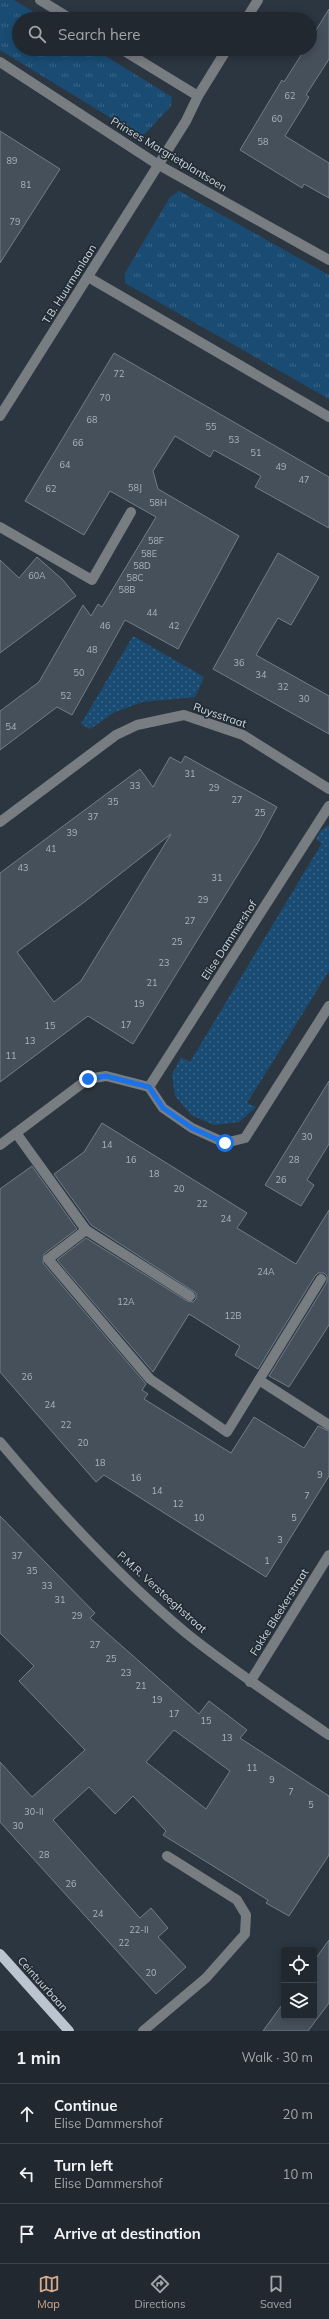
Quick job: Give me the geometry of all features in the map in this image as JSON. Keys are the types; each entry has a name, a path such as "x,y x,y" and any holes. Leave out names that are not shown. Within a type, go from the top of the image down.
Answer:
{"main road":[{"name":"Ceintuurbaan","path":"0,1954 69,2031"}],"street":[{"path":"40,0 60,12"},
{"path":"250,12 258,0"},
{"path":"132,56 198,96"},
{"name":"T.B. Huurmanlaan","path":"0,416 157,164 186,121 198,96 223,56"},
{"name":"Prinses Margrietplantsoen","path":"0,62 157,164 329,260"},
{"path":"88,277 329,418"},
{"path":"0,527 92,580 131,512"},
{"name":"Ruysstraat","path":"0,822 116,735 137,725 184,715 243,735 329,789"},
{"name":"Elise Dammershof","path":"149,1087 329,806"},
{"path":"0,1145 88,1079 106,1076 149,1087 163,1108 192,1128 225,1143 245,1138 329,1006"},
{"path":"16,1133 86,1230 190,1296"},
{"path":"86,1230 48,1259 150,1379 227,1432 321,1278"},
{"path":"259,1380 329,1425"},
{"name":"P.M.R. Versteeghstraat","path":"0,1442 94,1547 186,1632 250,1682 329,1735"},
{"name":"Fokke Bleekerstraat","path":"250,1682 329,1555"},
{"path":"144,2031 206,1978 244,1934 246,1915 237,1900 167,1856"}],"green space":[{"path":"0,0 14,0 34,12 12,12 12,56 105,56 172,97 171,106 142,137 0,50"},
{"path":"179,191 329,275 329,399 125,283 125,273 170,197"},
{"path":"133,636 204,677 195,697 142,702 115,712 90,729 81,724"},
{"path":"329,825 329,971 247,1103 256,1107 239,1122 214,1125 191,1115 175,1096 172,1075 181,1057 190,1062 322,843 316,839 321,830"}],"building":[{"path":"329,9 329,59 306,95 309,97 285,136 329,163 329,198 304,184 302,188 240,150 282,80 284,82 301,56 317,56 317,29"},
{"path":"0,131 60,169 0,263"},
{"path":"114,353 329,477 329,528 255,487 261,476 214,450 210,457 175,436 153,471 158,489 239,536 178,649 125,620 72,715 57,707 0,750 0,711 39,682 83,605 91,616 98,604 102,607 156,517 110,491 84,535 25,501"},
{"path":"278,553 319,577 291,625 278,618 256,655 329,696 329,734 213,669"},
{"path":"37,557 63,580 76,596 0,653 0,560 19,578"},
{"path":"185,756 277,807 258,842 133,1044 88,1016 0,1082 0,873 140,769 153,787 170,757 181,763","holes":["171,834 81,981 54,1002 17,952 83,903"]},
{"path":"329,1081 329,1144 307,1180 314,1185 301,1206 265,1185"},
{"path":"102,1123 247,1213 237,1228 296,1264 329,1210 329,1325 289,1387 269,1376 327,1282 327,1276 324,1273 318,1273 315,1276 258,1369 235,1355 240,1346 189,1314 153,1372 57,1260 86,1238 187,1301 193,1302 196,1299 196,1293 91,1225 54,1174 84,1152"},
{"path":"32,1166 77,1229 44,1254 43,1263 146,1384 142,1390 148,1394 144,1399 231,1453 254,1417 304,1448 318,1426 329,1431 329,1476 266,1577 104,1475 96,1482 0,1372 0,1189"},
{"path":"0,1516 95,1613 90,1618 199,1714 209,1701 247,1730 240,1738 329,1796 329,1855 289,1916 266,1903 268,1900 163,1835 166,1831 133,1796 115,1814 89,1787 53,1820 140,1918 151,1908 168,1928 158,1937 186,1967 156,1994 0,1822 0,1762 32,1797 85,1750 19,1681 34,1666 0,1633","holes":["174,1730 230,1771 206,1809 146,1762"]},
{"path":"329,1940 329,2003 317,2019 317,1983 317,1957"},
{"path":"281,2006 281,2019 317,2019 308,2031 263,2031"}],"route":[{"path":"88,1079 106,1076 149,1087 163,1108 192,1128 225,1143"}]}
